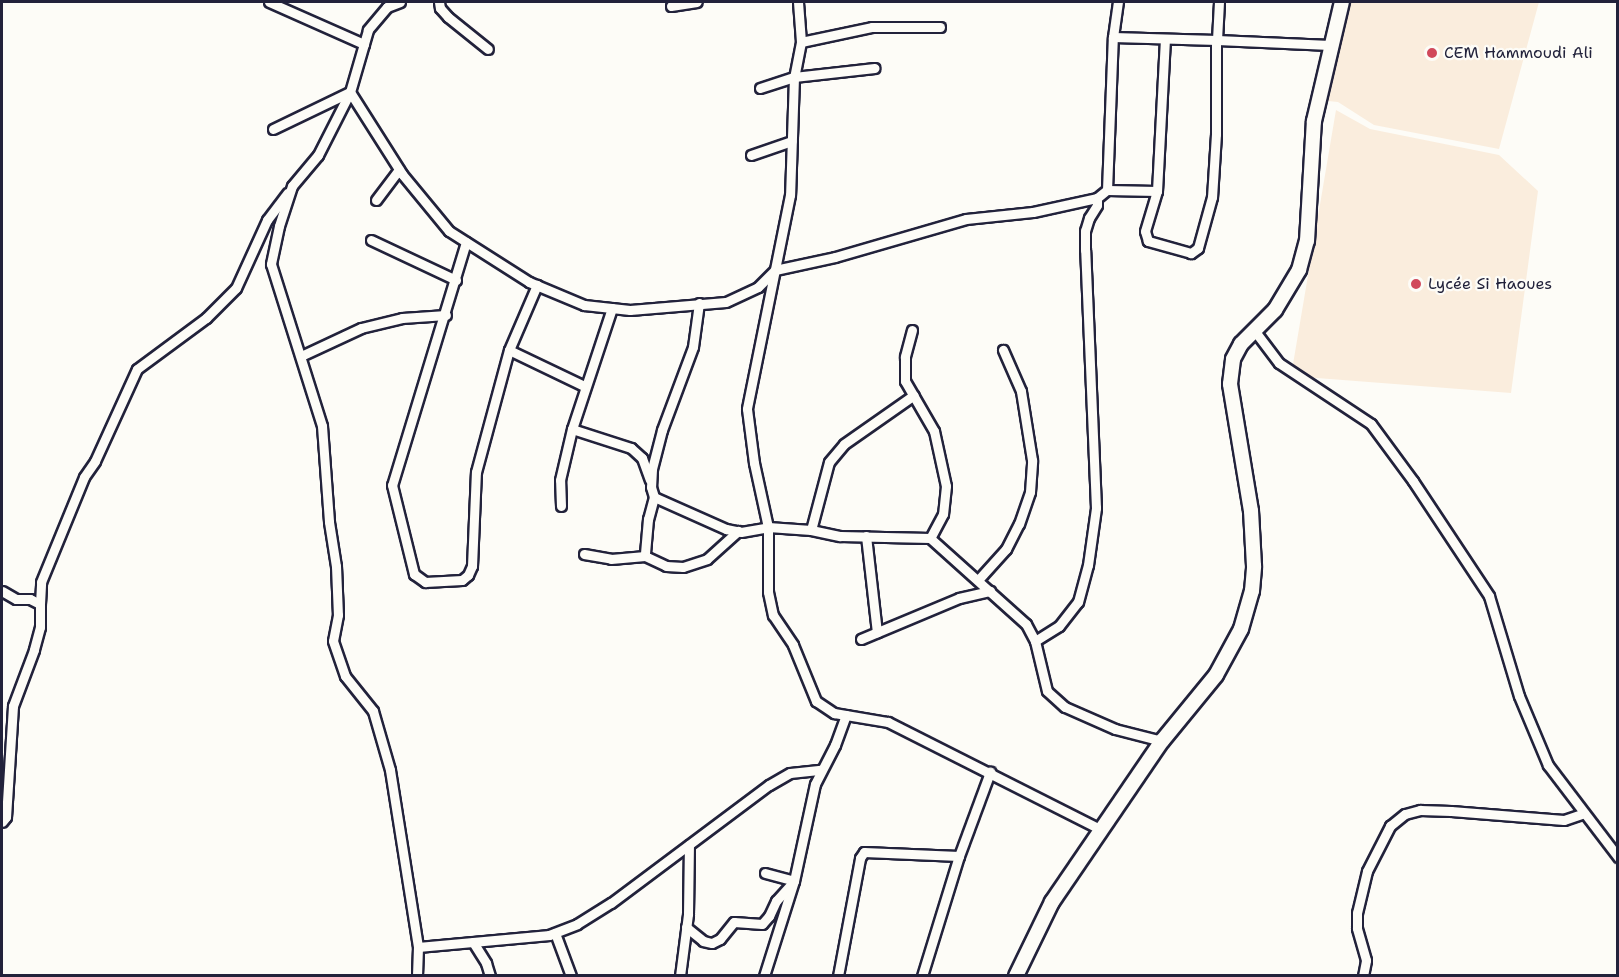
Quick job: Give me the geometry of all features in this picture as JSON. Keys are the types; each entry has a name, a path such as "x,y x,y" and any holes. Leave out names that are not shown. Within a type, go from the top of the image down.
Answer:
{"main road":[{"path":"1016,975 1052,902 1162,741 1216,675 1241,629 1252,591 1251,511 1230,384 1233,359 1254,330 1275,310 1299,270 1307,241 1314,121 1330,45 1342,2"}],"street":[{"path":"269,2 364,44"},
{"path":"378,2 387,7"},
{"path":"2,822 6,817 13,706 40,627 41,582 84,477 95,460 137,369 206,318 236,288 267,220 318,155 350,92 368,30 387,7 400,2"},
{"path":"439,2 440,8 448,17 488,49"},
{"path":"671,6 697,2"},
{"path":"798,2 801,42 794,77 790,195 747,409 754,463 768,527 768,592 773,615 793,645 816,701 834,713 888,722 1102,830"},
{"path":"1107,190 1113,37 1118,2"},
{"path":"1165,39 1157,191 1146,231 1149,241 1196,252 1212,197 1219,2"},
{"path":"801,42 872,27 940,27"},
{"path":"1113,37 1330,45"},
{"path":"760,88 794,77 874,68"},
{"path":"273,129 350,92"},
{"path":"350,92 399,170 449,231 537,285 584,305 630,310 726,302 758,287 775,270 835,257 966,219 1033,212 1097,198 1107,190 1157,191"},
{"path":"751,155 792,141"},
{"path":"375,200 399,170"},
{"path":"292,186 279,226 271,264 286,318 301,356 322,426 329,522 336,566 338,615 333,642 345,675 373,711 390,770 418,947 417,975"},
{"path":"1035,641 1059,626 1077,602 1088,564 1096,508 1085,231 1089,218 1097,205 1097,198"},
{"path":"371,240 456,279"},
{"path":"466,242 446,315 392,486 414,574 425,582 462,580 468,575 472,566 476,472 509,350 537,285"},
{"path":"651,483 662,430 693,347 699,303"},
{"path":"561,506 560,480 572,429 584,386 612,308"},
{"path":"301,356 361,328 402,318 446,315"},
{"path":"912,330 905,357 905,381 934,431 946,486 944,514 930,538"},
{"path":"1254,330 1279,363 1371,424 1419,490 1489,596 1519,696 1548,765 1617,856"},
{"path":"509,350 584,386"},
{"path":"978,580 1006,549 1019,524 1030,492 1032,460 1021,391 1004,350"},
{"path":"811,530 829,462 843,444 914,395"},
{"path":"572,429 631,448 642,458 654,497 648,519 645,556"},
{"path":"654,497 738,531 768,527 811,530 840,536 930,538 1026,624 1035,641 1047,691 1065,707 1115,729 1162,741"},
{"path":"584,554 611,559 645,556 666,566 683,567 707,559 738,531"},
{"path":"866,536 877,632"},
{"path":"2,591 16,599 30,599 40,604"},
{"path":"861,639 959,598 990,591"},
{"path":"764,975 794,881 815,784 835,745 846,715"},
{"path":"418,947 555,933 577,924 611,903 779,779 790,773 821,770"},
{"path":"922,975 959,856 990,772"},
{"path":"1363,975 1366,960 1357,928 1357,913 1367,871 1390,826 1405,814 1420,810 1451,811 1564,820 1584,813"},
{"path":"680,975 690,870 689,845"},
{"path":"838,975 860,858 864,852 959,856"},
{"path":"765,873 794,881"},
{"path":"686,927 703,942 712,943 720,939 734,922 762,924 783,891 794,881"},
{"path":"555,933 571,975"},
{"path":"473,942 490,975"}],"shaded area":[{"name":"CEM Hammoudi Ali","path":"1349,2 1539,2 1499,149 1374,125 1338,102 1328,101"},
{"name":"Lycée Si Haoues","path":"1336,110 1370,129 1499,155 1538,191 1511,393 1291,376"}],"place":[{"name":"CEM Hammoudi Ali","path":"1432,53"},
{"name":"Lycée Si Haoues","path":"1416,284"}]}
